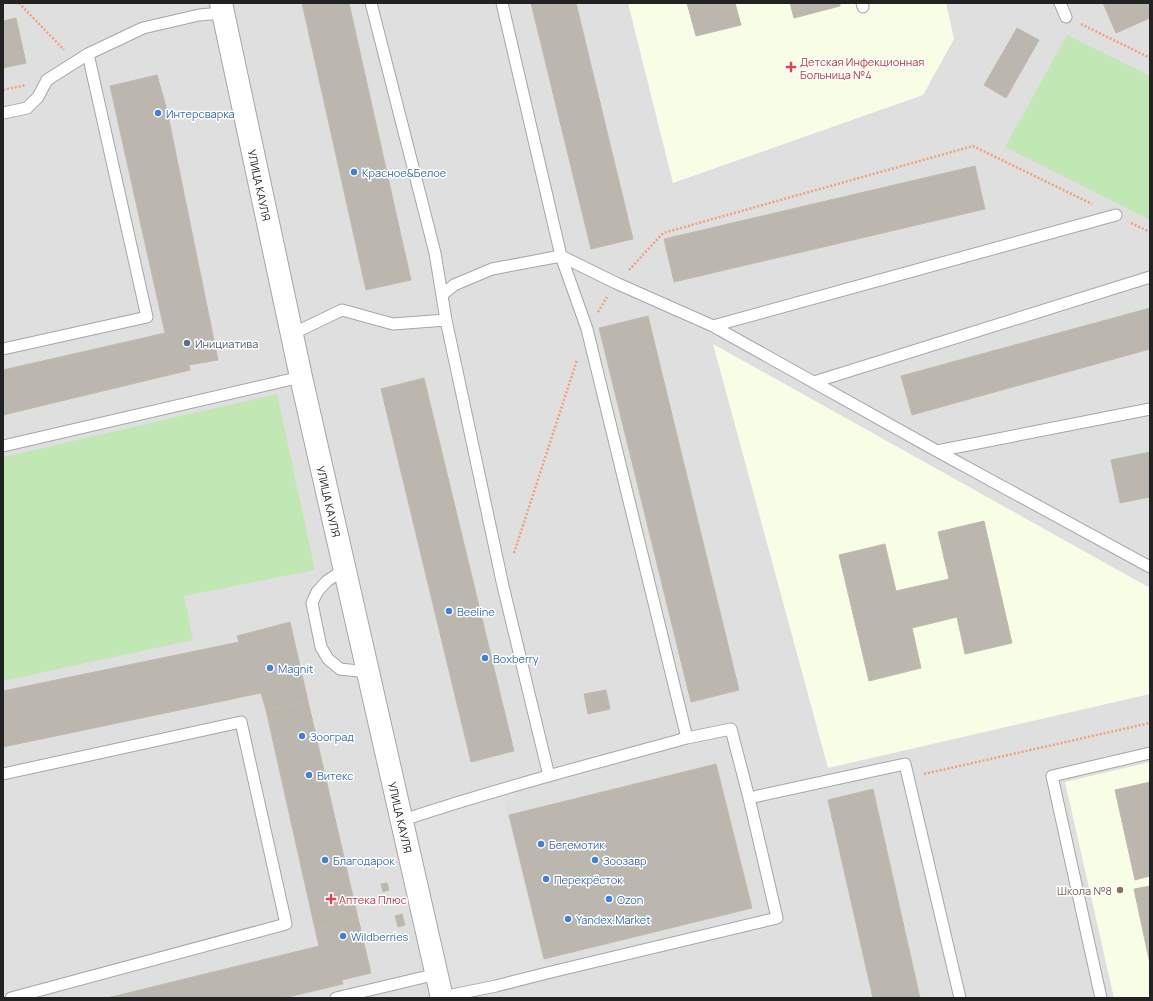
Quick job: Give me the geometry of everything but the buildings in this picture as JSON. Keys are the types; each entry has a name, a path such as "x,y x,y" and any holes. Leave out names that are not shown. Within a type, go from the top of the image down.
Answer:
{"street":[{"name":"УЛИЦА КАУЛЯ","path":"222,8 301,377 403,820 442,997"}],"lane":[{"path":"371,3 434,253 446,320 503,586 549,776"},
{"path":"502,3 561,256 587,329 687,738"},
{"path":"1060,3 1066,17"},
{"path":"3,113 27,108 38,97 47,80 88,54 143,28 222,8"},
{"path":"3,349 147,317 88,54"},
{"path":"713,326 1116,215"},
{"path":"442,295 454,285 492,269 561,256 616,283 713,326 937,451 1150,567"},
{"path":"814,382 1150,277"},
{"path":"292,334 342,310 393,324 446,320"},
{"path":"3,446 301,377"},
{"path":"937,451 1150,409"},
{"path":"345,569 327,581 317,592 312,603 321,647 328,659 340,669 368,672"},
{"path":"3,774 241,722 286,924 12,998"},
{"path":"403,820 549,776 687,738 731,729 777,918 547,972 496,986 442,997"},
{"path":"1101,998 1052,776 1150,753"},
{"path":"749,798 905,764 960,998"},
{"path":"336,998 437,974"}],"path":[{"path":"19,3 76,62"},
{"path":"1066,17 1150,58"},
{"path":"503,586 587,329 616,283 663,233 972,146 1150,232"},
{"path":"908,778 1150,723"}],"shaded area":[{"path":"3,3 214,3 432,998 3,998"},
{"path":"227,3 1150,3 1150,998 449,998"},
{"name":"Детская Инфекционная Больница №4","path":"628,3 946,3 954,39 923,95 673,183"},
{"path":"713,344 1150,588 1150,694 828,768"},
{"name":"Школа №8","path":"1150,762 1150,998 1114,998 1065,782"},
{"path":"502,790 547,973 442,997 403,820"}],"green space":[{"path":"1067,35 1150,76 1150,220 1005,147"},
{"path":"277,394 315,570 184,596 193,640 3,681 3,457"}],"place":[{"name":"Детская Инфекционная Больница №4","path":"791,67"},
{"name":"Интерсварка","path":"158,113"},
{"name":"Красное&Белое","path":"354,172"},
{"name":"Инициатива","path":"187,343"},
{"name":"Beeline","path":"449,611"},
{"name":"Boxberry","path":"485,658"},
{"name":"Magnit","path":"270,668"},
{"name":"Зооград","path":"302,736"},
{"name":"Витекс","path":"309,775"},
{"name":"Бегемотик","path":"541,844"},
{"name":"Благодарок","path":"325,860"},
{"name":"Зоозавр","path":"595,860"},
{"name":"Перекрёсток","path":"546,879"},
{"name":"Школа №8","path":"1120,890"},
{"name":"Аптека Плюс","path":"331,899"},
{"name":"Ozon","path":"609,899"},
{"name":"Yandex.Market","path":"568,919"},
{"name":"Wildberries","path":"343,936"}]}
